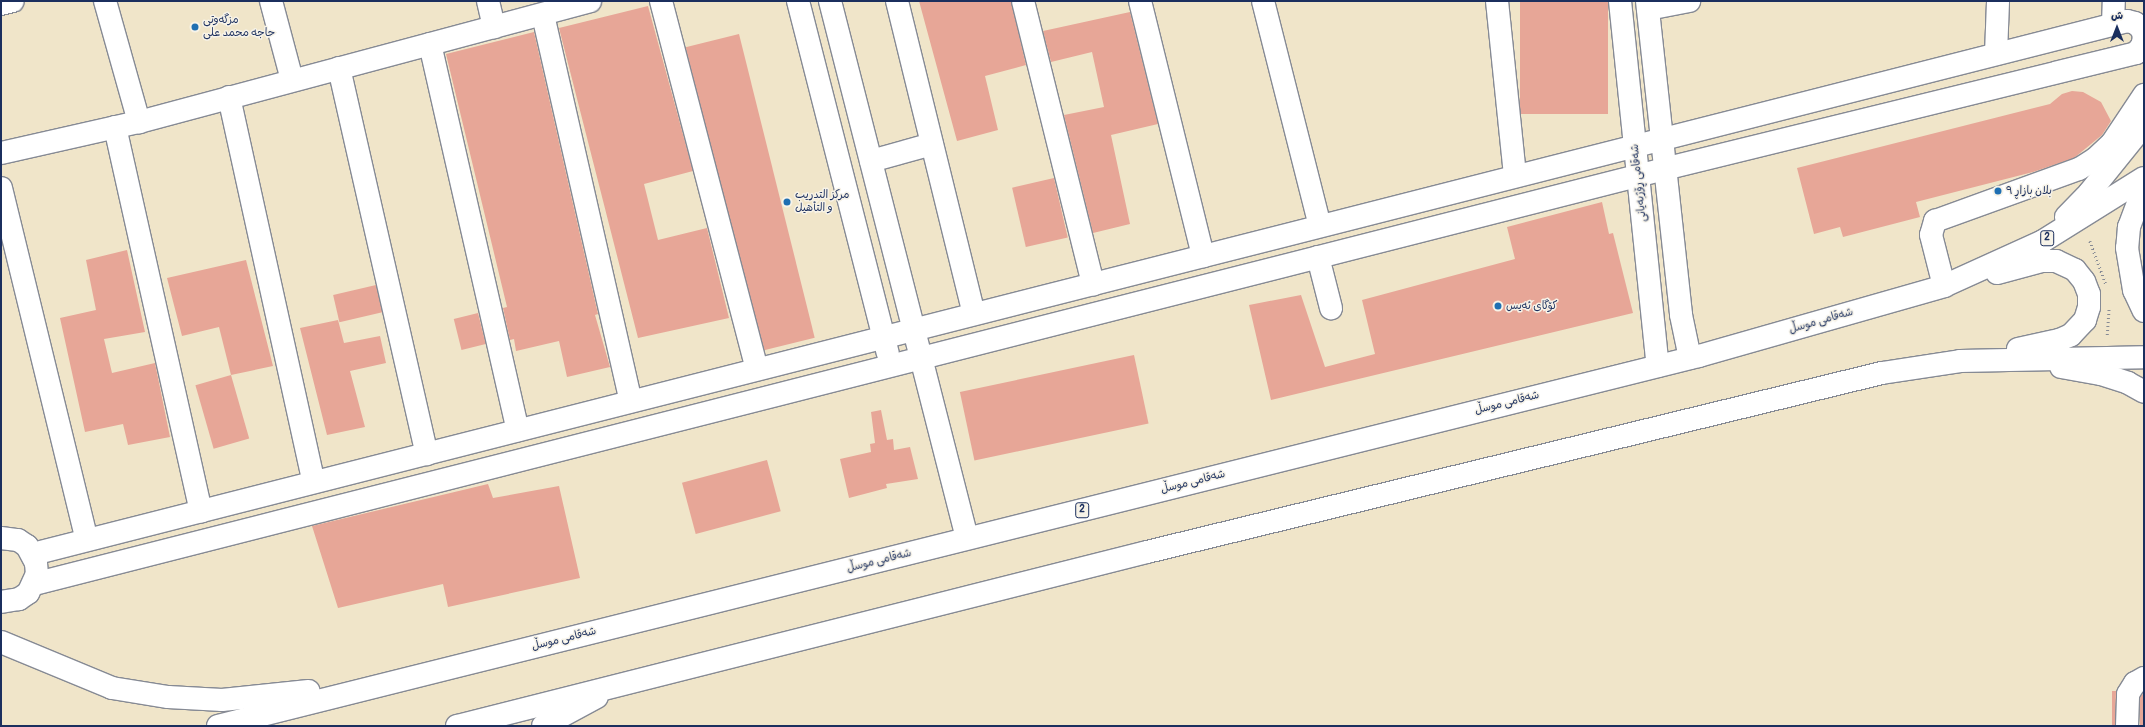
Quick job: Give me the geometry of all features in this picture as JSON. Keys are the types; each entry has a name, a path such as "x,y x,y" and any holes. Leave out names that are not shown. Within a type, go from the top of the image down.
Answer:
{"main road":[{"path":"1,4 13,1"},
{"path":"105,1 139,122"},
{"path":"271,1 292,80"},
{"path":"488,1 494,27"},
{"path":"1,153 139,122 292,80 543,15 590,1"},
{"path":"661,1 757,369"},
{"path":"798,1 891,366"},
{"path":"830,1 967,538"},
{"path":"897,1 974,314"},
{"path":"1023,1 1093,284"},
{"path":"1140,1 1203,256"},
{"path":"1263,1 1320,226"},
{"path":"1497,1 1515,176"},
{"name":"شەقامی ڕۆژبەیانی","path":"1620,1 1658,366"},
{"path":"1689,1 1648,5 1660,140 1681,315 1690,358"},
{"path":"1996,54 1998,1"},
{"path":"2113,24 2114,1"},
{"path":"543,15 631,402"},
{"path":"1,602 19,599 34,584 1639,175 2136,53 2142,46 2144,38 2142,29 2135,23 2127,21 2113,24 33,554"},
{"path":"430,44 518,430"},
{"path":"339,68 427,454"},
{"path":"457,726 612,686 1799,392 1882,372 1960,361 2066,338 2077,331 2085,320 2089,307 2089,294 2084,281 2075,270 2063,263 2049,261 1944,286 1930,235 1935,221 2080,169 2095,159 2112,143 2144,95"},
{"path":"229,97 314,482"},
{"path":"2043,240 2090,192 2144,125"},
{"path":"114,127 201,511"},
{"path":"871,162 932,144"},
{"name":"شەقامی موسڵ","path":"218,726 1690,358 1944,286 2043,240 2144,178"},
{"path":"2144,187 2129,227 2127,248 2134,290 2144,311"},
{"path":"1,188 88,540"},
{"path":"1255,243 1263,271"},
{"path":"1318,257 1331,308"},
{"path":"1654,318 1681,315"},
{"path":"1960,361 2144,356"},
{"path":"1960,361 2056,366 2101,374 2128,383 2144,392"},
{"path":"484,439 490,468"},
{"path":"1,538 18,540 33,554 36,563 34,584"},
{"path":"1,642 112,688 168,697 201,699 301,692 487,658"},
{"path":"2128,726 2128,694 2135,683 2144,678"},
{"path":"543,726 571,713 612,686"}],"building":[{"path":"919,1 1011,1 1026,65 985,76 998,130 957,141"},
{"path":"1520,1 1608,1 1608,114 1520,114"},
{"path":"648,6 693,171 644,184 658,240 707,228 729,318 638,338 559,28"},
{"path":"1130,12 1158,124 1111,135 1130,224 1093,233 1064,115 1104,107 1092,52 1051,62 1043,31"},
{"path":"534,32 598,314 595,315 610,367 567,377 559,341 516,351 514,339 510,340 503,308 507,307 446,54"},
{"path":"739,34 815,338 761,351 686,47"},
{"path":"2072,91 2083,92 2101,102 2111,121 2102,135 2074,158 2033,172 1916,202 1920,217 1843,237 1840,227 1814,234 1797,168 2050,104 2062,94"},
{"path":"1054,178 1068,237 1026,247 1012,188"},
{"name":"کۆگای ئەیس","path":"1602,202 1609,234 1613,233 1633,313 1271,400 1249,305 1301,295 1325,367 1375,354 1362,300 1515,259 1507,227"},
{"path":"127,250 145,332 104,339 112,373 155,363 170,437 128,445 123,424 85,432 60,318 96,310 86,260"},
{"path":"246,260 273,366 231,375 219,327 182,336 167,278"},
{"path":"376,285 382,312 339,322 333,295"},
{"path":"478,313 486,344 461,350 454,319"},
{"path":"338,320 344,343 380,336 386,363 350,371 365,427 327,435 300,328"},
{"path":"1134,355 1149,423 974,460 960,392"},
{"path":"231,375 249,438 214,449 195,385"},
{"path":"881,410 887,440 893,439 894,450 910,447 918,479 886,484 887,488 849,498 840,459 871,452 870,444 875,443 871,412"},
{"path":"767,460 781,511 696,534 682,483"},
{"path":"488,484 493,498 559,486 580,578 448,607 443,584 338,608 312,526"},
{"path":"2112,691 2116,691 2115,726 2112,726"},
{"path":"2144,692 2144,726 2140,726 2140,698"}],"place":[{"name":"مزگه‌وتی حاجه‌ محمد علی","path":"195,27"},
{"name":"بلان بازاڕ ٩","path":"1998,191"},
{"name":"مركز التدريب و التأهيل","path":"787,202"},
{"name":"کۆگای ئەیس","path":"1498,306"}]}
